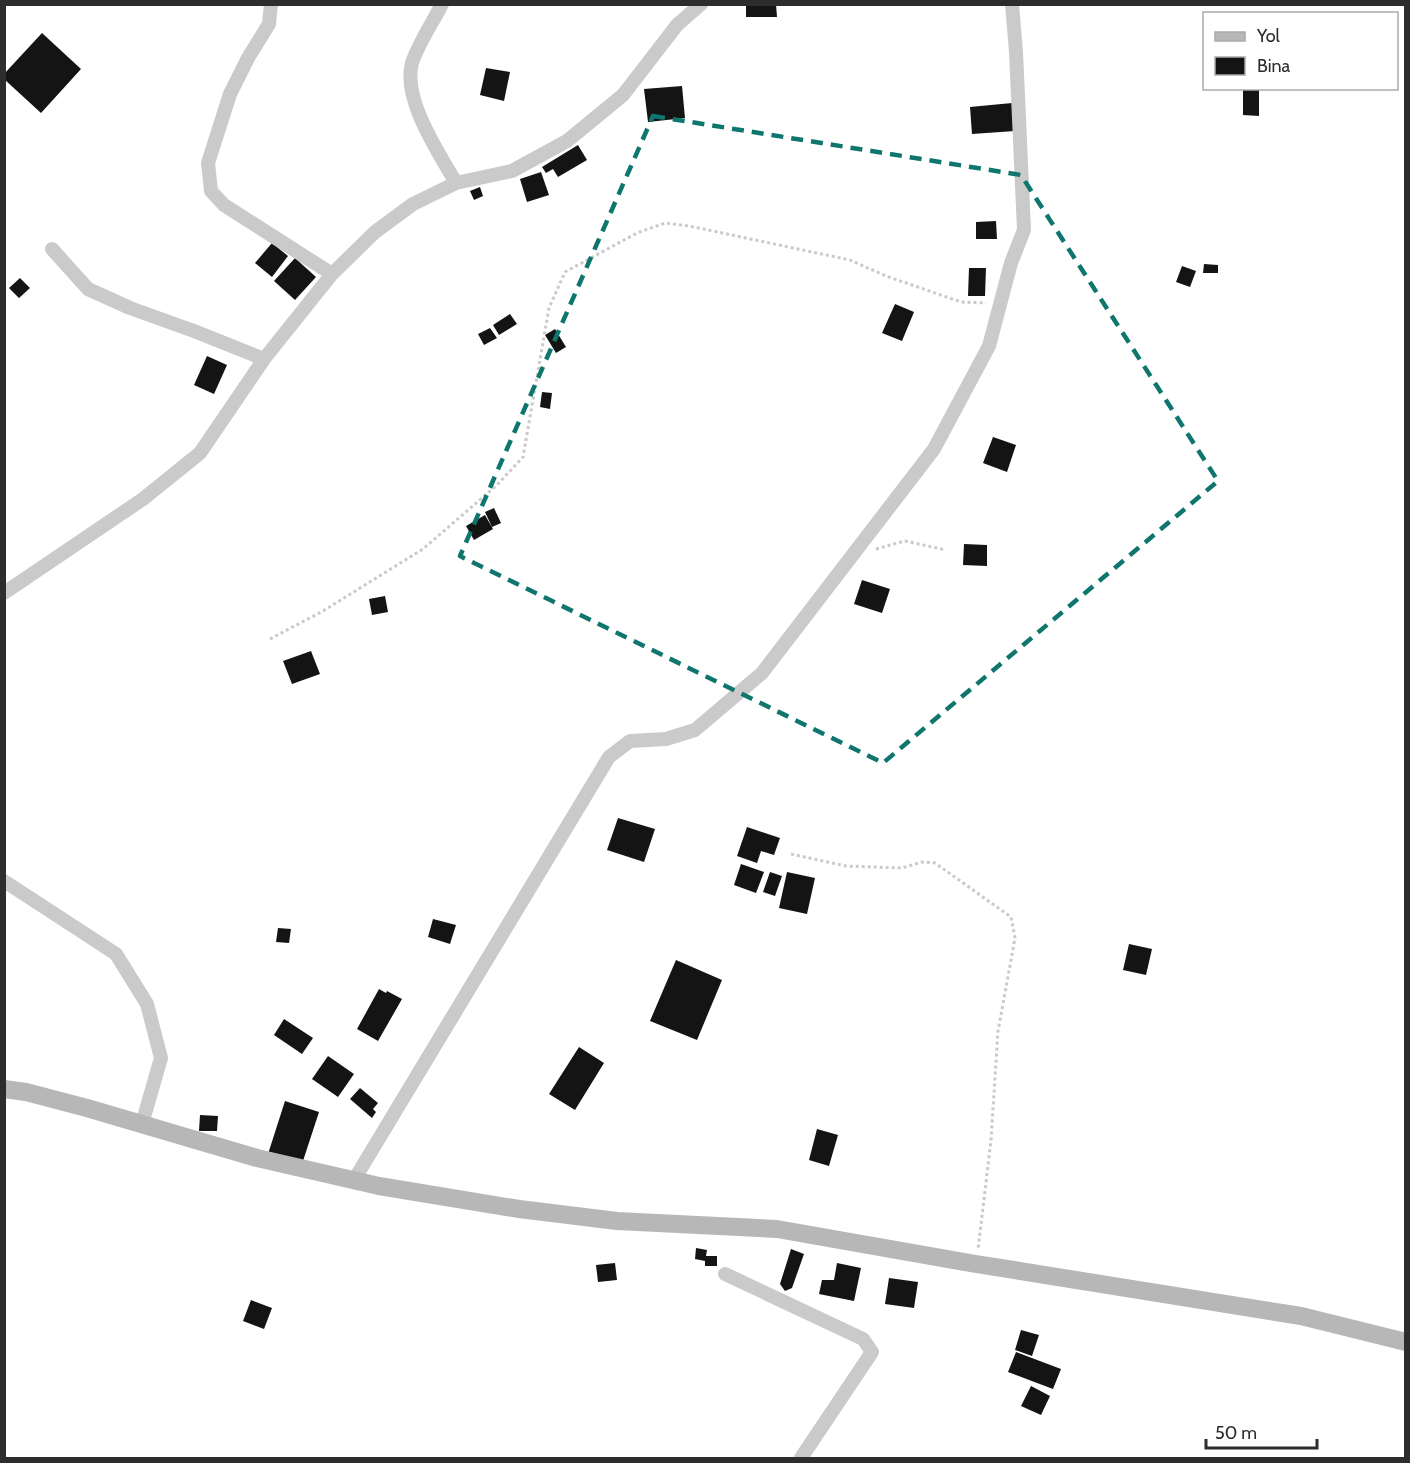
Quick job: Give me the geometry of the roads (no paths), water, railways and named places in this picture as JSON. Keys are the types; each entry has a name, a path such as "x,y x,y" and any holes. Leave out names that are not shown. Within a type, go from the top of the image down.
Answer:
{"main road":[{"path":"4,1089 26,1092 257,1158 354,1180 541,1212 618,1221 777,1229 976,1264 1301,1316 1406,1342"}],"street":[{"path":"271,4 269,24 230,94 208,163 211,191 224,204 332,274"},
{"path":"442,4 412,63 409,83 424,128 456,183"},
{"path":"4,593 143,499 200,453 264,359 332,274 375,232 413,204 456,183 512,171 567,141 623,94 677,26 701,4"},
{"path":"354,1180 609,757 630,741 666,739 695,730 762,673 934,449 989,346 1011,263 1024,231 1017,52 1012,4"},
{"path":"52,249 88,289 130,308 264,359"},
{"path":"4,881 116,954 147,1004 161,1058 142,1124"},
{"path":"725,1274 863,1339 872,1352 801,1458"}]}
